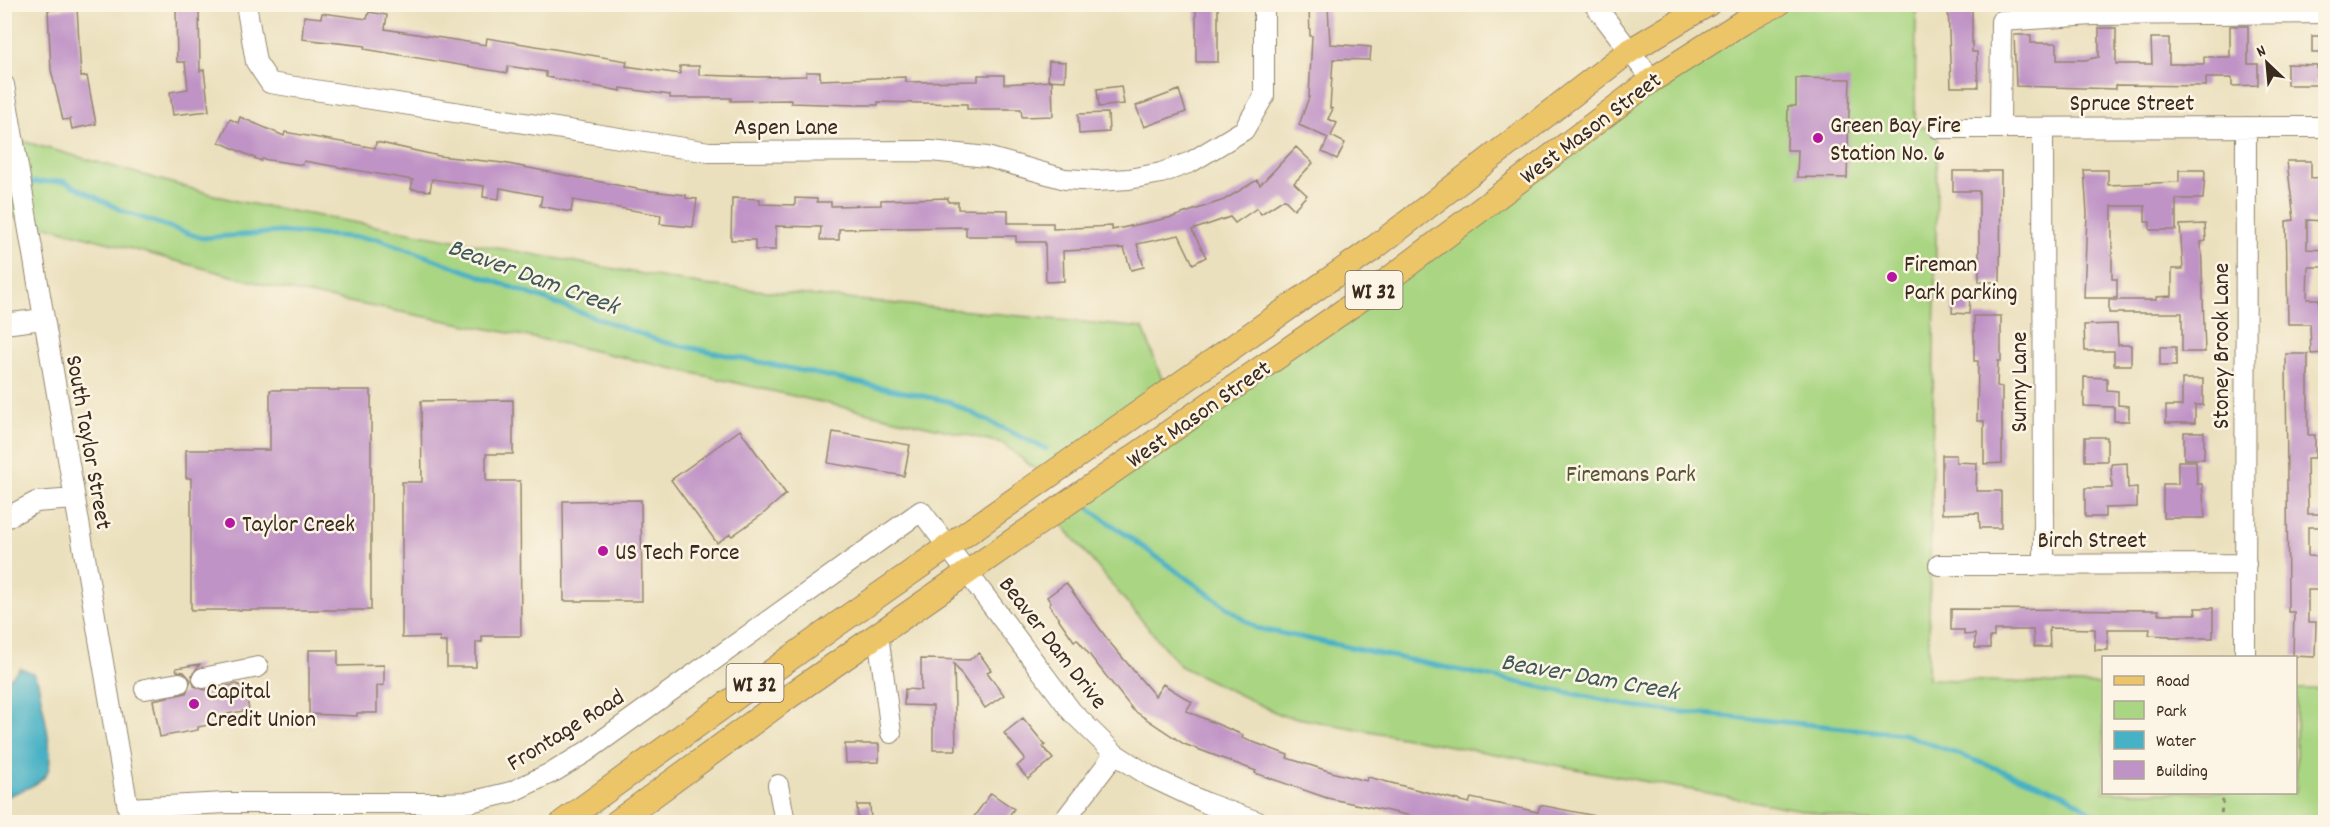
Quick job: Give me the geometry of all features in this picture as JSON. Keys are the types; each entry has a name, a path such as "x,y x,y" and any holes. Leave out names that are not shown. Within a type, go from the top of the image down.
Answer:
{"main road":[{"name":"West Mason Street","path":"563,822 949,545 1374,248 1629,52 1708,4"},
{"name":"West Mason Street","path":"617,822 967,571 1381,285 1652,80 1741,23 1778,4"}],"street":[{"name":"Aspen Lane","path":"246,4 256,62 270,83 709,152 931,151 987,157 1037,173 1097,181 1161,173 1191,162 1244,130 1264,96 1264,4"},
{"path":"1594,4 1652,80"},
{"path":"2000,128 2001,21 2092,15 2325,13"},
{"name":"South Taylor Street","path":"4,85 130,818"},
{"name":"Stoney Brook Lane","path":"2245,656 2246,127"},
{"name":"Spruce Street","path":"1938,128 2325,127"},
{"name":"Sunny Lane","path":"2043,128 2044,564"},
{"path":"4,324 43,319"},
{"path":"4,519 36,502 74,499"},
{"name":"Frontage Road","path":"130,818 226,804 470,802 510,792 550,774 586,752 921,511 949,545"},
{"name":"Beaver Dam Drive","path":"949,545 1072,712 1115,754 1151,777 1258,822"},
{"name":"Birch Street","path":"1939,565 2246,564"},
{"path":"878,634 891,733"},
{"path":"203,678 258,668"},
{"path":"144,689 179,683"},
{"path":"1064,822 1115,754"},
{"path":"778,785 785,822"}],"path":[{"path":"2220,822 2224,794"}],"green space":[{"name":"Firemans Park","path":"1778,5 1916,5 1915,127 1938,128 1928,679 2102,685 2102,794 2297,794 2297,689 2325,689 2325,822 1867,822 1281,715 1180,666 1053,514"},
{"path":"4,136 236,201 704,285 1143,328 1167,393 1046,478 1002,443 555,342 277,288 5,215"}],"water":[{"path":"20,668 33,673 38,682 49,744 49,768 46,775 38,782 5,797 5,683"}],"building":[{"path":"1196,4 1218,4 1218,62 1196,62"},
{"path":"1948,5 1972,5 1972,52 1977,52 1978,87 1951,87"},
{"path":"1328,6 1330,44 1371,47 1370,60 1333,59 1330,108 1333,109 1328,119 1337,123 1331,136 1345,143 1337,159 1322,152 1328,138 1299,125 1309,97 1312,36 1310,36 1309,7"},
{"path":"77,8 81,77 87,76 96,124 72,129 70,119 63,120 51,70 48,10"},
{"path":"176,8 199,8 200,71 204,70 209,111 173,115 170,92 188,89 185,62 177,62"},
{"path":"369,12 387,15 385,29 486,45 487,38 627,61 626,66 680,74 680,66 699,66 699,75 806,76 806,72 820,72 820,80 906,77 906,82 978,81 978,75 1004,75 1004,84 1052,81 1053,116 1022,117 1021,109 967,109 967,104 878,102 878,105 855,105 791,103 791,100 731,101 731,98 670,98 670,95 621,88 621,91 546,77 546,72 508,66 507,73 364,49 365,46 302,39 304,16 321,18 322,13 367,19"},
{"path":"2230,26 2248,26 2248,64 2258,64 2258,85 2232,86 2232,78 2206,78 2206,86 2116,85 2116,89 2016,86 2014,35 2031,35 2031,43 2057,43 2057,60 2085,60 2099,57 2099,28 2116,28 2116,64 2152,64 2151,38 2169,38 2169,64 2204,64 2204,57 2230,57"},
{"path":"2312,36 2324,36 2325,53 2312,53"},
{"path":"1049,61 1066,62 1065,81 1048,80"},
{"path":"2287,64 2317,65 2317,85 2287,85"},
{"name":"Green Bay Fire Station No. 6","path":"1796,78 1850,79 1847,178 1797,177 1798,150 1787,150 1788,106 1796,106"},
{"path":"1121,86 1124,104 1099,107 1097,89"},
{"path":"1179,90 1186,112 1144,127 1136,106"},
{"path":"1108,113 1109,132 1079,134 1078,114"},
{"path":"240,117 284,136 285,132 375,148 376,142 439,156 503,163 642,190 686,195 686,198 697,199 693,227 660,224 661,215 573,200 571,212 540,206 542,196 500,188 499,199 483,197 484,186 432,179 430,191 411,189 413,180 304,161 303,165 262,159 261,161 219,142 230,119 238,123"},
{"path":"1296,147 1313,163 1294,183 1307,195 1294,209 1284,199 1261,214 1257,208 1235,223 1230,217 1192,230 1206,257 1193,264 1179,235 1137,244 1144,267 1131,270 1124,248 1063,251 1064,281 1046,282 1045,242 1016,242 1016,236 966,236 966,227 839,229 839,240 820,240 821,227 776,226 776,250 755,250 755,240 731,240 732,198 760,199 760,204 795,205 795,198 817,199 817,202 831,202 831,206 881,205 881,200 948,198 948,202 958,202 958,209 1008,210 1008,223 1053,223 1053,229 1112,226 1112,230 1173,217 1224,200 1257,180 1260,185"},
{"path":"2287,161 2311,161 2311,178 2325,177 2325,221 2307,220 2307,249 2325,250 2325,267 2308,267 2307,299 2319,299 2319,323 2325,323 2325,353 2311,354 2310,324 2288,324 2286,221 2294,220"},
{"path":"2084,170 2108,170 2108,185 2179,182 2179,170 2204,170 2205,172 2203,199 2176,199 2176,230 2150,230 2150,222 2145,222 2145,206 2112,206 2112,279 2117,279 2117,298 2084,298 2087,213"},
{"path":"1953,171 2001,171 2000,282 1979,282 1979,191 1953,191"},
{"path":"2205,224 2206,241 2201,242 2205,352 2182,352 2182,313 2109,313 2109,300 2156,300 2156,297 2172,296 2172,269 2183,269 2180,225"},
{"path":"1953,296 1970,296 1969,314 1952,313"},
{"path":"1974,316 2001,316 2001,361 1998,361 1997,386 2002,387 2002,463 1984,464 1984,421 1977,421 1978,361 1974,361"},
{"path":"2117,324 2118,345 2131,345 2131,365 2114,365 2114,351 2085,351 2084,325"},
{"path":"2160,347 2176,347 2176,366 2160,366"},
{"path":"2286,354 2308,354 2308,435 2315,435 2315,458 2307,458 2308,514 2325,514 2325,527 2308,527 2308,556 2325,557 2325,590 2308,590 2308,622 2316,622 2315,657 2293,656 2294,612 2288,612"},
{"path":"2084,377 2107,378 2107,390 2118,391 2118,405 2129,406 2129,421 2114,421 2114,407 2084,406"},
{"path":"2182,379 2203,379 2203,405 2195,405 2195,423 2166,423 2166,406 2182,406"},
{"path":"270,390 371,390 371,610 191,610 191,478 186,478 186,450 270,450"},
{"path":"513,400 513,454 486,454 486,481 520,481 521,636 482,636 482,642 476,642 476,667 447,667 447,642 440,642 440,637 402,638 402,482 422,482 421,401"},
{"path":"740,430 786,494 763,514 732,536 730,534 717,543 671,480"},
{"path":"833,432 910,445 904,476 828,463"},
{"path":"2184,432 2204,432 2204,459 2184,459"},
{"path":"2085,437 2107,437 2107,461 2085,461"},
{"path":"1942,455 1956,455 1956,462 1977,463 1976,491 2001,491 2001,528 1980,528 1979,513 1942,514"},
{"path":"2178,461 2196,461 2197,484 2202,484 2205,518 2163,518 2163,484 2178,484"},
{"path":"2127,463 2128,488 2137,487 2137,507 2105,508 2105,517 2085,517 2085,488 2112,488 2111,464"},
{"name":"US Tech Force","path":"641,500 642,601 564,601 563,501"},
{"path":"1066,583 1111,644 1155,696 1163,684 1192,702 1186,711 1243,735 1242,738 1288,755 1287,758 1367,781 1368,777 1469,803 1471,798 1538,812 1540,805 1596,816 1595,822 1440,822 1327,798 1255,773 1256,771 1184,744 1133,710 1077,639 1074,641 1049,605 1051,603 1047,597"},
{"path":"2195,608 2213,608 2213,638 2170,638 2170,636 2149,635 2150,629 2108,629 2108,650 2095,650 2095,629 2049,628 2050,647 2034,647 2033,630 1994,630 1994,637 1990,637 1990,648 1975,648 1975,634 1964,635 1964,630 1951,630 1951,609 2159,610 2158,614 2196,614"},
{"path":"309,650 338,650 338,666 384,665 384,685 377,686 377,713 357,713 357,716 309,714"},
{"path":"979,653 991,670 987,672 1004,695 985,708 954,664 956,750 933,750 933,706 904,705 905,689 921,690 921,659 969,660"},
{"path":"200,664 192,675 194,686 205,690 237,684 245,689 249,710 216,716 218,723 198,727 198,730 160,737 153,700 186,693 191,680 184,672 177,671 176,668"},
{"path":"1023,718 1045,745 1043,747 1053,759 1028,779 1017,766 1025,759 1004,733"},
{"path":"845,744 879,744 879,762 846,763"},
{"path":"991,793 1014,809 1004,822 970,822"},
{"path":"857,805 870,805 871,821 858,822"}],"waterway":[{"name":"Beaver Dam Creek","path":"4,184 64,181 125,212 202,238 280,232 378,239 663,342 947,401 1046,449"},
{"name":"Beaver Dam Creek","path":"1090,509 1256,628 1642,708 1904,734 2065,794 2106,822"}],"place":[{"name":"Green Bay Fire Station No. 6","path":"1818,138"},
{"name":"Fireman Park parking","path":"1892,277"},
{"name":"Taylor Creek","path":"230,523"},
{"name":"US Tech Force","path":"603,551"},
{"name":"Capital Credit Union","path":"194,704"}]}
